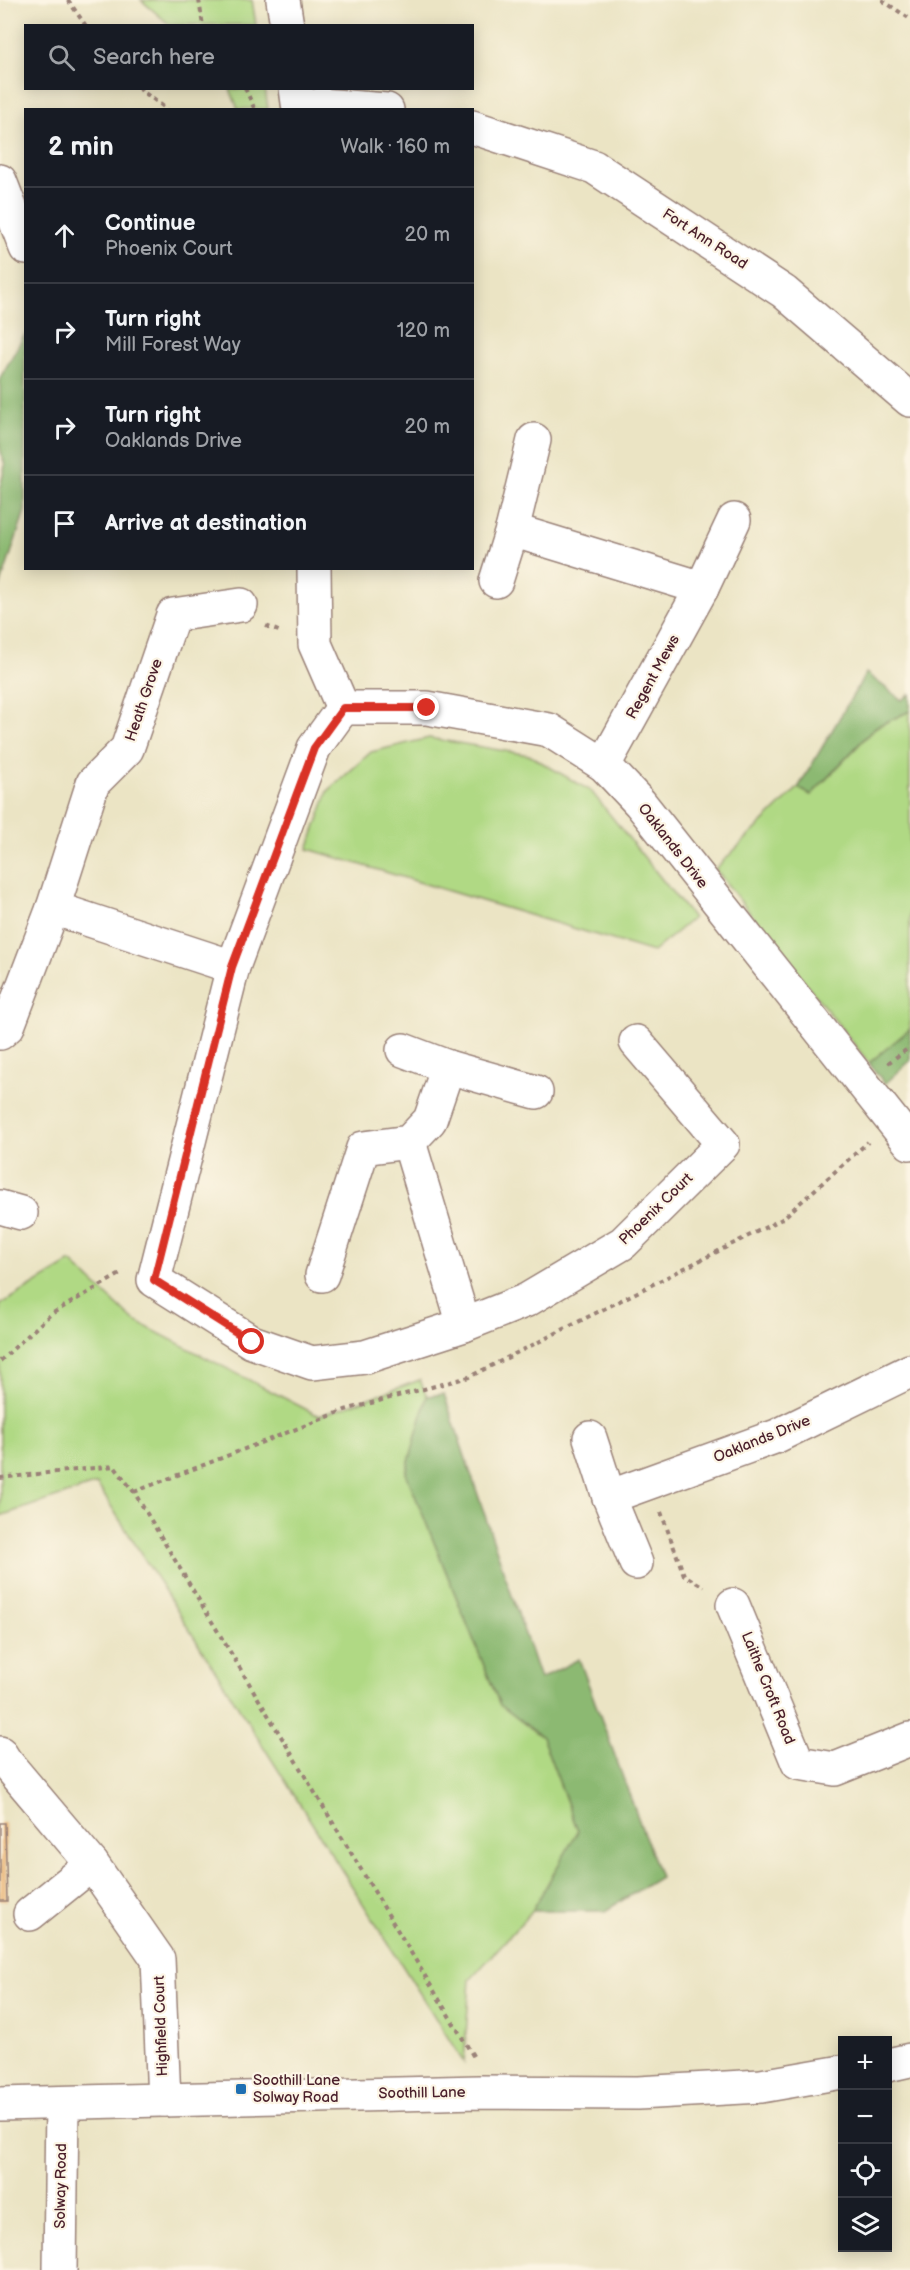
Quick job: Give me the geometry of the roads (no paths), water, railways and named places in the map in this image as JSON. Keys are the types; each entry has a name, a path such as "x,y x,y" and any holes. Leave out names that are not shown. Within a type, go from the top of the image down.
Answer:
{"street":[{"path":"283,0 287,24"},
{"path":"305,101 369,108"},
{"name":"Fort Ann Road","path":"474,128 594,166 784,292 910,400"},
{"path":"0,181 24,243"},
{"path":"496,580 512,530 534,440"},
{"name":"Regent Mews","path":"604,765 702,588 734,520"},
{"path":"512,530 702,588"},
{"path":"53,908 232,967 314,748 343,708 315,644 314,570"},
{"name":"Heath Grove","path":"0,1034 8,1026 53,908 93,783 128,749 173,615 242,605"},
{"name":"Oaklands Drive","path":"343,708 427,708 549,730 604,765 640,803 910,1143"},
{"name":"Phoenix Court","path":"232,967 158,1265 252,1342 312,1363 365,1357 464,1325 527,1300 623,1243 723,1144 636,1042"},
{"path":"403,1050 448,1067 536,1092"},
{"path":"322,1275 363,1148 409,1142 430,1120 448,1067"},
{"path":"409,1142 464,1325"},
{"name":"Oaklands Drive","path":"609,1497 777,1436 910,1371"},
{"path":"590,1438 609,1497 636,1563"},
{"name":"Laithe Croft Road","path":"734,1605 798,1763 835,1769 910,1739"},
{"name":"Highfield Court","path":"0,1753 92,1864 158,1959 164,2100"},
{"path":"30,1914 92,1864"},
{"path":"892,2064 910,2060"},
{"name":"Soothill Lane","path":"0,2104 479,2092 660,2092 761,2086 838,2073"},
{"name":"Solway Road","path":"60,2270 62,2103"}],"place":[{"name":"Soothill Lane Solway Road","path":"241,2089"}]}
